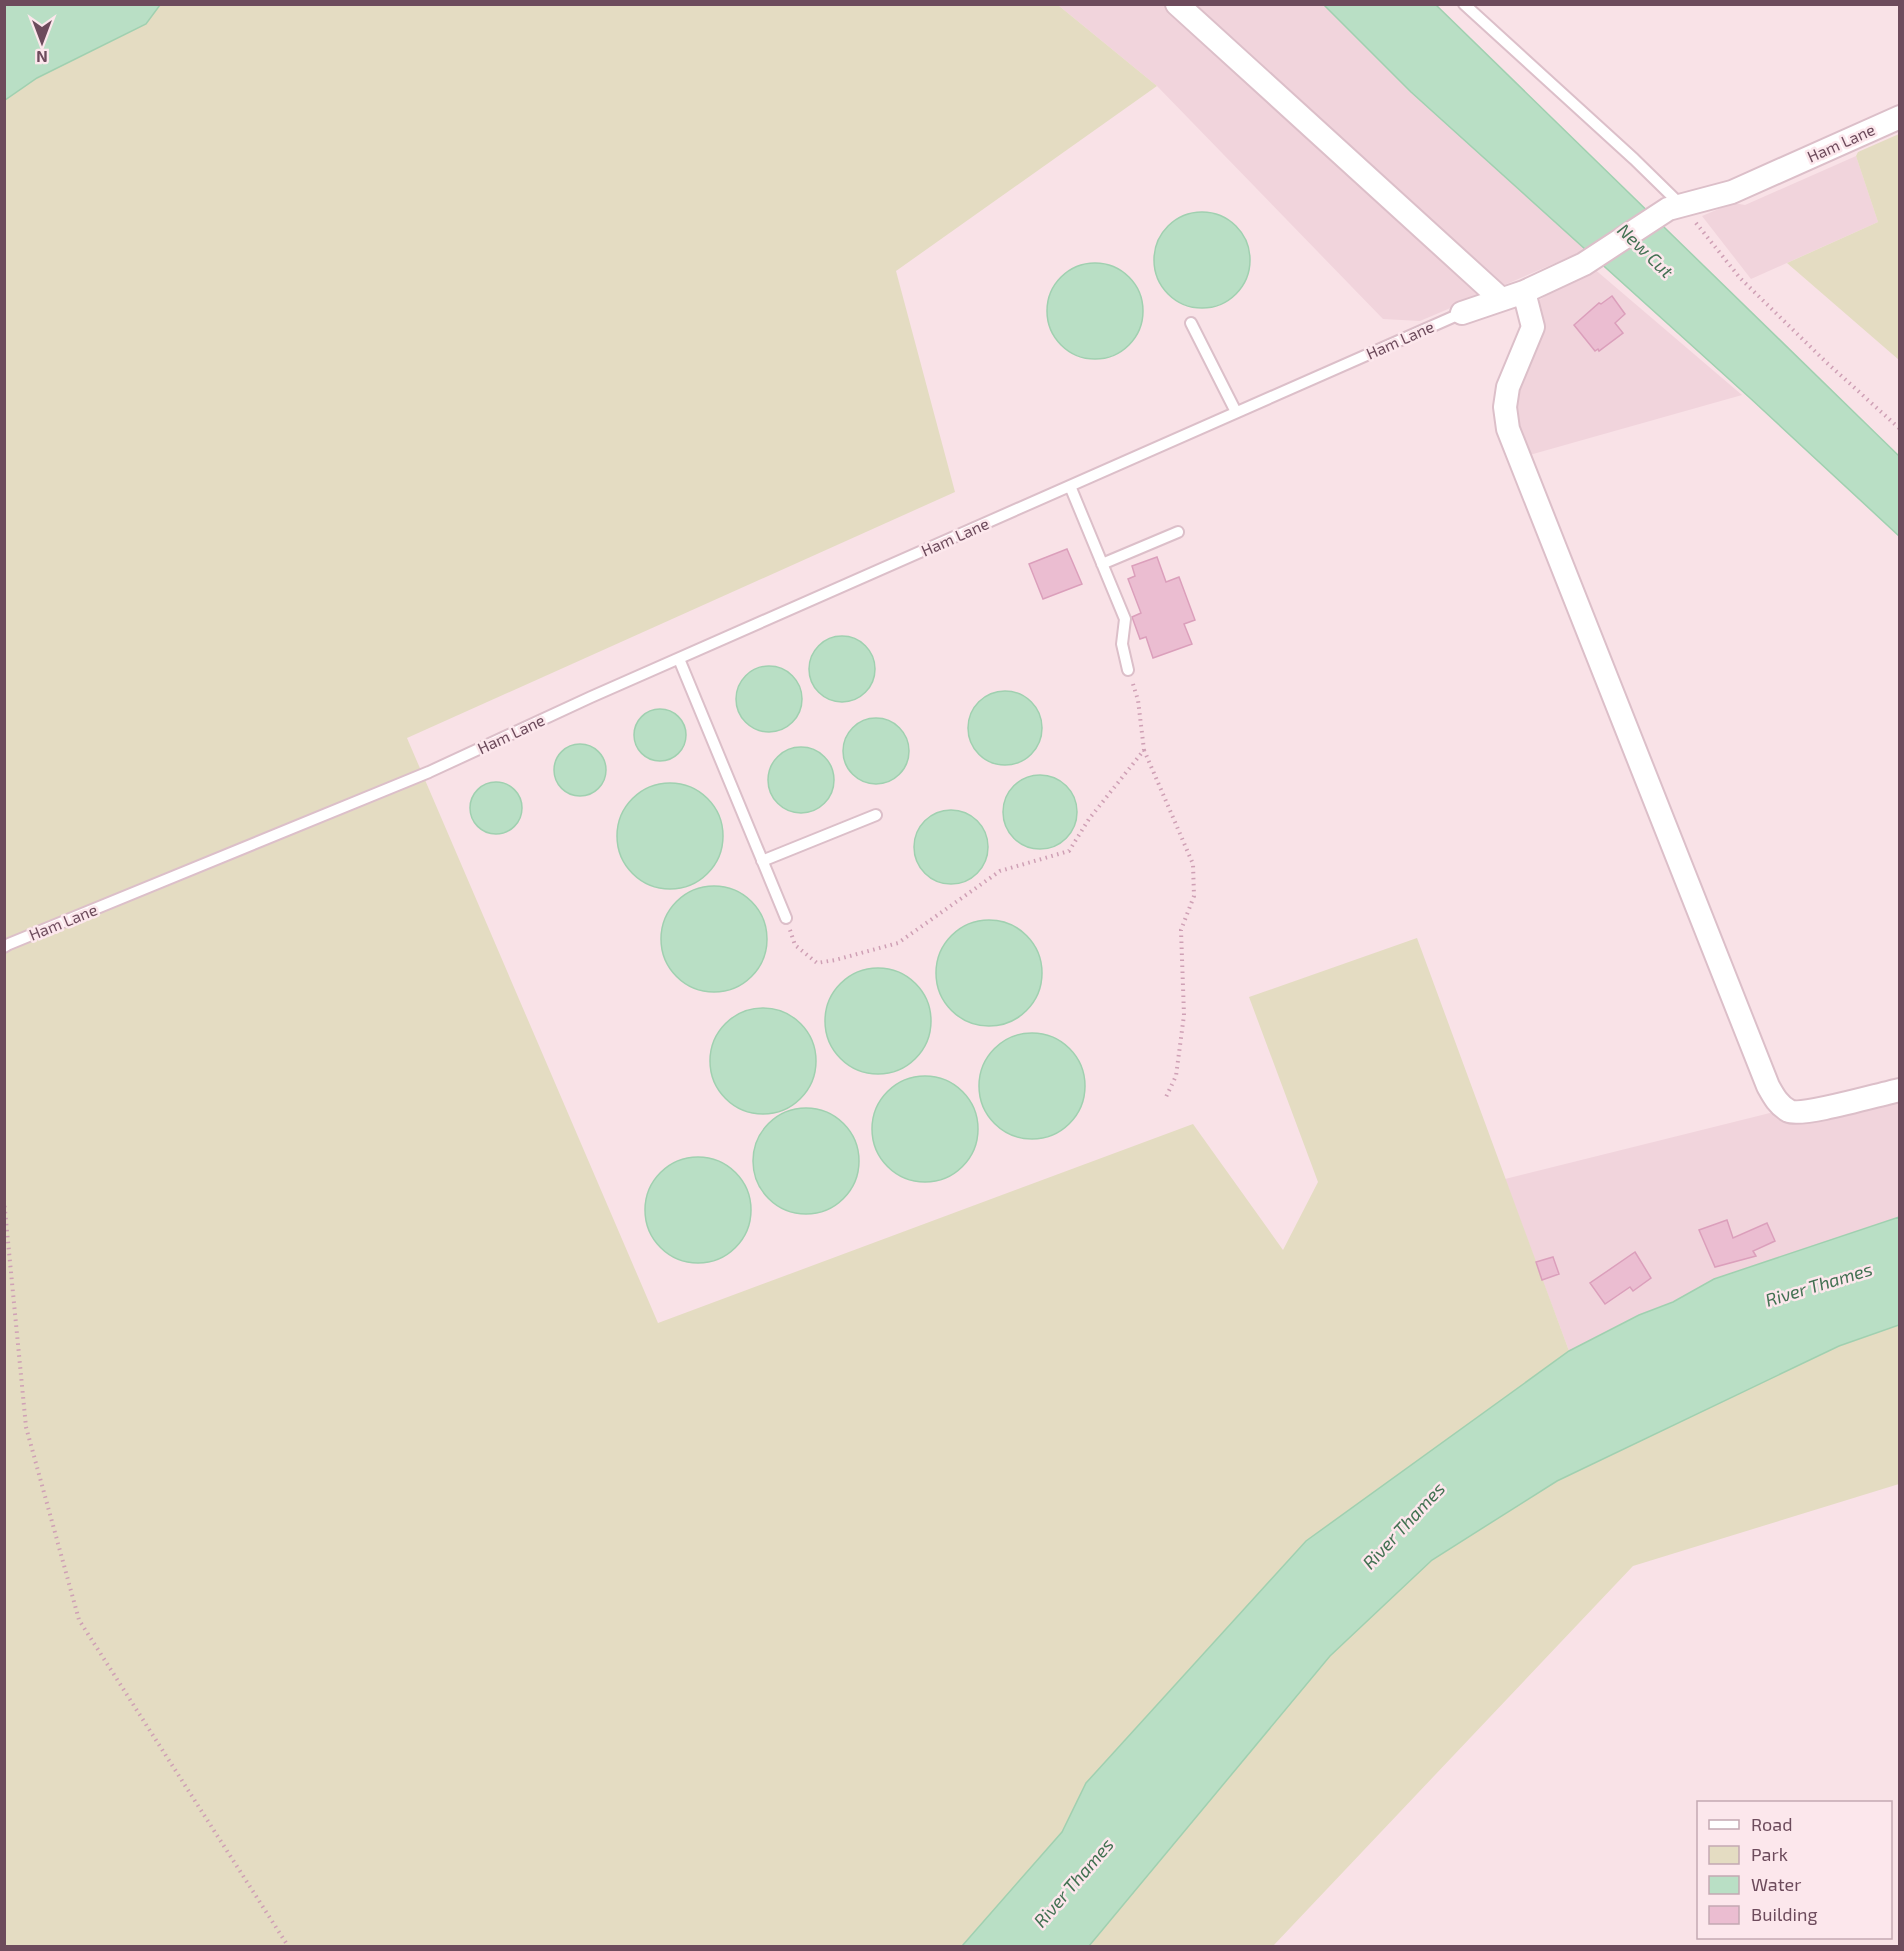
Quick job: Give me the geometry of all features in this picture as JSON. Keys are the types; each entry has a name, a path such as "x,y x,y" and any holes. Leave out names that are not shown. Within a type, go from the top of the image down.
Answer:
{"street":[{"path":"1177,4 1501,299"},
{"name":"Ham Lane","path":"1462,313 1524,292 1584,264 1674,206 1732,192 1899,117"},
{"path":"1524,292 1533,327 1508,387 1505,407 1508,429 1768,1086 1777,1102 1790,1112 1807,1112 1899,1090"}],"lane":[{"path":"1464,4 1634,159 1674,206"},
{"name":"Ham Lane","path":"4,947 429,772 1462,313"},
{"path":"1191,323 1236,412"},
{"path":"1070,486 1125,619 1122,644 1128,670"},
{"path":"1102,564 1178,532"},
{"path":"679,659 786,918"},
{"path":"762,861 876,816"}],"path":[{"path":"1674,206 1740,278 1826,363 1899,429"},
{"path":"1128,670 1138,700 1144,750 1193,864 1194,896 1181,930 1184,1015 1176,1076 1166,1097"},
{"path":"786,918 795,945 817,963 898,943 1000,871 1069,851 1089,819 1144,750"},
{"path":"4,1200 26,1427 79,1620 288,1947"}],"shaded area":[{"path":"1058,5 1324,5 1411,92 1586,250 1420,321 1383,319 1157,86"},
{"path":"1856,156 1878,222 1751,279 1702,216 1733,203 1745,205"},
{"path":"1592,267 1742,395 1526,456 1516,437 1516,381 1536,302"},
{"path":"1899,1081 1899,1217 1714,1279 1673,1302 1639,1315 1569,1351 1505,1179"}],"green space":[{"path":"160,4 1058,5 1157,86 896,271 955,492 407,738 658,1323 1193,1124 1283,1250 1318,1182 1249,997 1417,938 1569,1351 1306,1541 1086,1783 1062,1832 962,1946 5,1946 4,100 37,78 146,24"},
{"path":"1899,134 1899,360 1787,263 1878,222 1856,156 1858,152"},
{"path":"1899,1325 1899,1484 1633,1566 1273,1946 1089,1946 1330,1656 1432,1560 1556,1481 1839,1346"}],"water":[{"path":"5,4 160,5 146,24 37,78 5,100"},
{"name":"New Cut","path":"1324,5 1436,5 1899,456 1899,536 1750,398 1411,92"},
{"path":"1202,212 1220,216 1236,226 1246,242 1250,260 1246,278 1236,294 1220,304 1202,308 1184,304 1168,294 1158,278 1154,260 1158,242 1168,226 1184,216"},
{"path":"1095,263 1113,267 1129,277 1139,293 1143,311 1139,329 1129,345 1113,355 1095,359 1077,355 1061,345 1051,329 1047,311 1051,293 1061,277 1077,267"},
{"path":"842,636 854,639 865,646 872,657 875,669 872,681 865,692 854,699 842,702 830,699 819,692 812,681 809,669 812,657 819,646 830,639"},
{"path":"769,666 781,669 792,676 799,687 802,699 799,711 792,722 781,729 769,732 757,729 746,722 739,711 736,699 739,687 746,676 757,669"},
{"path":"998,691 1012,691 1026,697 1036,707 1042,721 1042,735 1036,749 1026,759 1012,765 998,765 984,759 974,749 968,735 968,721 974,707 984,697"},
{"path":"655,709 665,709 679,716 686,735 679,754 665,761 655,761 645,757 638,750 634,740 634,730 638,720 645,713"},
{"path":"876,718 888,721 899,728 906,739 909,751 906,763 899,774 888,781 876,784 864,781 853,774 846,763 843,751 846,739 853,728 864,721"},
{"path":"575,744 585,744 599,751 606,770 599,789 585,796 575,796 565,792 558,785 554,775 554,765 558,755 565,748"},
{"path":"801,747 813,750 824,757 831,768 834,780 831,792 824,803 813,810 801,813 789,810 778,803 771,792 768,780 771,768 778,757 789,750"},
{"path":"1033,775 1047,775 1061,781 1071,791 1077,805 1077,819 1071,833 1061,843 1047,849 1033,849 1019,843 1009,833 1003,819 1003,805 1009,791 1019,781"},
{"path":"491,782 501,782 515,789 522,808 515,827 501,834 491,834 481,830 474,823 470,813 470,803 474,793 481,786"},
{"path":"670,783 690,787 707,799 719,816 723,836 719,856 707,873 690,885 670,889 650,885 633,873 621,856 617,836 621,816 633,799 650,787"},
{"path":"944,810 958,810 972,816 982,826 988,840 986,861 972,878 958,884 944,884 930,878 920,868 914,854 914,840 920,826 930,816"},
{"path":"714,886 734,890 751,902 763,919 767,939 763,959 751,976 734,988 714,992 694,988 677,976 665,959 661,939 665,919 677,902 694,890"},
{"path":"989,920 1009,924 1026,936 1038,953 1042,973 1038,993 1026,1010 1009,1022 989,1026 969,1022 952,1010 940,993 936,973 940,953 952,936 969,924"},
{"path":"878,968 898,972 915,984 927,1001 931,1021 927,1041 915,1058 898,1070 878,1074 858,1070 841,1058 829,1041 825,1021 829,1001 841,984 858,972"},
{"path":"763,1008 783,1012 800,1024 812,1041 816,1061 812,1081 800,1098 783,1110 763,1114 743,1110 726,1098 714,1081 710,1061 714,1041 726,1024 743,1012"},
{"path":"1032,1033 1052,1037 1069,1049 1081,1066 1085,1086 1081,1106 1069,1123 1052,1135 1032,1139 1012,1135 995,1123 983,1106 979,1086 983,1066 995,1049 1012,1037"},
{"path":"925,1076 945,1080 962,1092 974,1109 978,1129 974,1149 962,1166 945,1178 925,1182 905,1178 888,1166 876,1149 872,1129 876,1109 888,1092 905,1080"},
{"path":"806,1108 826,1112 843,1124 855,1141 859,1161 855,1181 843,1198 826,1210 806,1214 786,1210 769,1198 757,1181 753,1161 757,1141 769,1124 786,1112"},
{"path":"698,1157 718,1161 735,1173 747,1190 751,1210 747,1230 735,1247 718,1259 698,1263 678,1259 661,1247 649,1230 645,1210 649,1190 661,1173 678,1161"},
{"name":"River Thames","path":"1899,1217 1899,1325 1839,1346 1557,1481 1432,1560 1330,1656 1089,1946 962,1946 1062,1832 1086,1783 1306,1541 1569,1351 1639,1315 1673,1302 1714,1279"}],"building":[{"path":"1612,296 1625,314 1615,323 1623,333 1599,351 1598,349 1595,351 1574,325 1599,303 1601,304"},
{"path":"1067,549 1082,584 1043,599 1029,564"},
{"path":"1157,557 1166,582 1179,577 1195,620 1184,624 1192,644 1153,658 1146,637 1140,639 1132,617 1141,613 1128,579 1135,576 1132,566"},
{"path":"1727,1220 1733,1238 1767,1223 1775,1241 1753,1251 1756,1256 1715,1267 1699,1230"},
{"path":"1635,1252 1651,1278 1633,1291 1630,1287 1605,1304 1590,1283"},
{"path":"1553,1257 1559,1274 1542,1280 1536,1262"}]}
